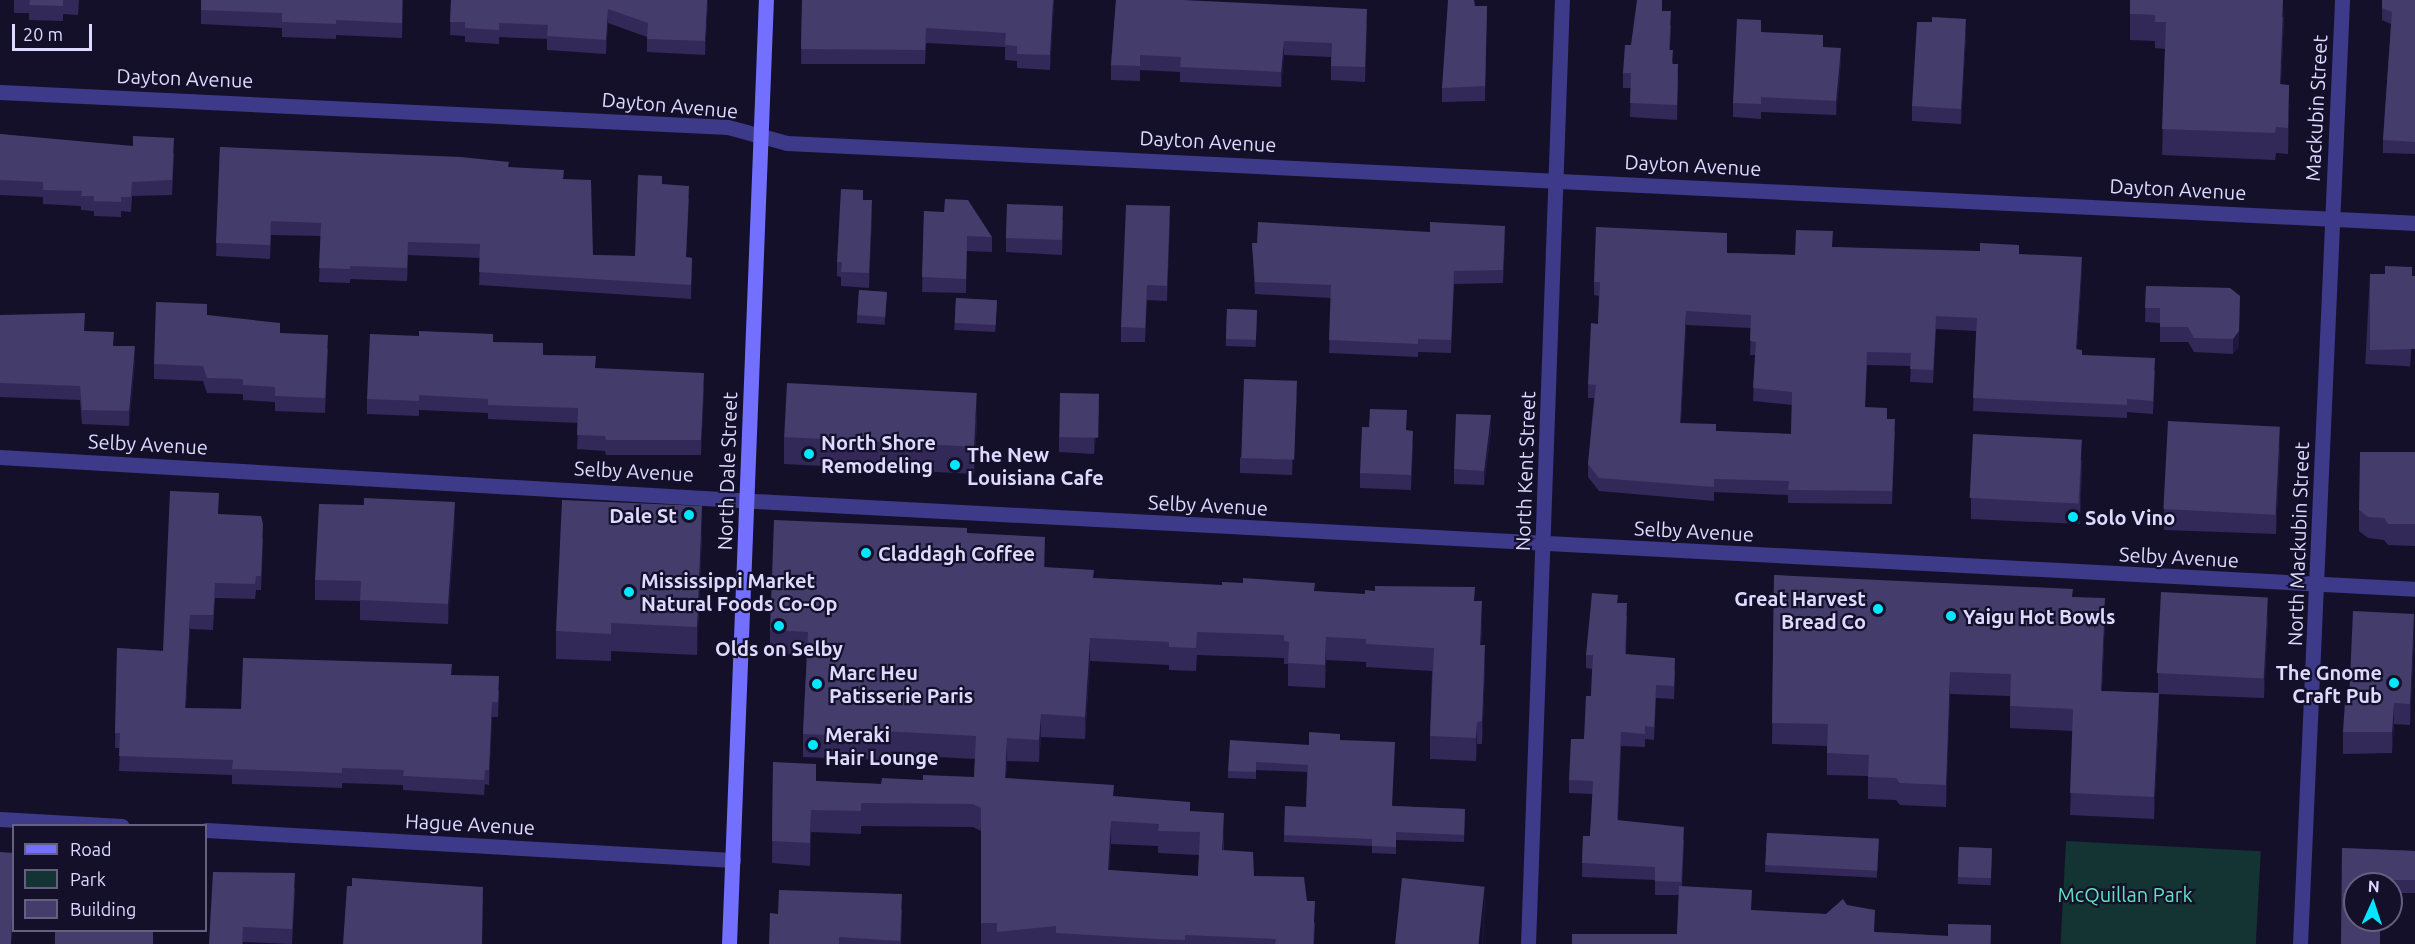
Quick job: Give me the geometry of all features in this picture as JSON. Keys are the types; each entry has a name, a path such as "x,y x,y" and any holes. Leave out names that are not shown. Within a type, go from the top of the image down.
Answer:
{"main road":[{"name":"North Dale Street","path":"729,944 766,0"}],"street":[{"name":"North Kent Street","path":"1528,944 1562,0"},
{"name":"Mackubin Street","path":"2332,218 2342,0"},
{"name":"Dayton Avenue","path":"0,92 716,127 786,143 1556,179 2415,223"},
{"name":"North Mackubin Street","path":"2300,944 2318,585 2332,218"},
{"name":"Selby Avenue","path":"0,457 1544,544 2415,589"},
{"path":"0,819 102,824"},
{"name":"Hague Avenue","path":"207,830 733,860"}],"green space":[{"name":"McQuillan Park","path":"2066,841 2261,851 2256,944 2061,944"}],"building":[{"path":"30,0 63,0 63,6 29,5"},
{"path":"201,0 402,0 402,23 336,20 336,24 282,22 282,13 201,10"},
{"path":"451,0 707,0 705,41 647,39 648,23 608,9 606,40 547,36 548,25 499,23 499,30 465,28 465,22 450,22"},
{"path":"802,0 1053,0 1050,55 1017,54 1017,46 1005,45 1006,33 926,28 925,50 801,49"},
{"path":"1116,0 1183,0 1367,9 1365,67 1331,66 1332,43 1284,41 1281,72 1180,67 1181,57 1140,55 1140,66 1111,65"},
{"path":"1448,0 1474,0 1474,6 1487,6 1485,86 1442,88"},
{"path":"1637,0 1662,0 1662,11 1671,11 1669,50 1673,50 1672,64 1678,64 1677,105 1630,103 1631,73 1623,73 1625,45 1631,45"},
{"path":"2130,0 2283,0 2280,84 2289,85 2288,128 2276,127 2275,133 2162,129 2166,22 2155,22 2155,15 2130,14"},
{"path":"2382,0 2415,0 2415,142 2383,140 2392,12 2382,8"},
{"path":"1932,17 1966,19 1961,109 1912,106 1917,22 1932,22"},
{"path":"1737,19 1761,20 1761,32 1823,35 1823,47 1841,48 1836,101 1761,97 1761,104 1733,103"},
{"path":"0,134 133,146 133,136 174,138 172,180 132,182 131,197 121,197 121,202 94,201 94,196 81,196 82,191 43,190 43,182 0,180"},
{"path":"220,147 461,157 509,162 508,167 564,170 563,179 591,180 593,255 635,256 638,175 662,176 662,184 689,186 686,257 692,258 691,285 479,272 480,244 408,242 407,268 350,266 350,269 319,268 321,223 271,221 270,245 216,243"},
{"path":"841,189 863,190 863,200 872,200 869,273 841,272 842,262 837,262"},
{"path":"945,199 968,200 992,237 967,236 966,279 922,277 924,211 944,212"},
{"path":"1007,204 1063,206 1062,240 1006,238"},
{"path":"1126,205 1170,206 1167,286 1147,285 1145,328 1121,327"},
{"path":"1258,222 1430,232 1430,222 1505,226 1503,270 1454,271 1451,340 1418,339 1418,344 1329,340 1331,285 1255,282 1252,243 1257,243"},
{"path":"1596,227 1727,233 1727,253 1795,255 1796,230 1833,231 1832,247 1980,251 1980,243 2019,245 2019,254 2082,257 2076,349 2082,350 2082,355 2155,358 2153,401 2127,399 2127,405 1973,398 1977,318 1936,316 1933,370 1910,369 1911,353 1867,352 1865,407 1887,408 1887,419 1895,419 1892,491 1788,490 1789,481 1714,479 1714,487 1599,478 1588,464 1596,385 1588,384 1591,323 1598,324 1600,282 1594,282","holes":["1686,311 1751,315 1750,341 1756,342 1753,388 1792,392 1791,434 1716,431 1716,424 1680,423"]},
{"path":"2385,266 2412,267 2412,276 2415,276 2415,349 2370,350 2370,274 2385,274"},
{"path":"2146,286 2230,288 2240,296 2239,331 2233,339 2194,338 2188,327 2160,327 2160,308 2145,308"},
{"path":"859,290 887,292 885,317 857,315"},
{"path":"956,298 997,300 996,325 955,323"},
{"path":"156,302 207,304 207,315 280,323 280,333 328,335 325,398 275,396 275,387 243,385 243,379 207,378 203,366 154,364"},
{"path":"1227,309 1257,310 1256,340 1226,339"},
{"path":"85,313 84,331 114,332 113,346 135,346 129,411 82,410 80,386 0,383 0,315"},
{"path":"419,331 493,334 493,342 543,343 543,355 596,356 595,368 704,373 701,440 606,440 605,436 577,435 578,408 488,405 488,399 419,395 419,401 367,399 370,334 419,336"},
{"path":"1244,379 1297,381 1294,460 1241,458"},
{"path":"787,383 977,393 974,447 784,437"},
{"path":"1060,393 1099,394 1098,438 1059,437"},
{"path":"1370,409 1407,410 1406,430 1413,431 1411,475 1360,473 1362,427 1369,427"},
{"path":"1456,414 1491,415 1484,471 1454,469"},
{"path":"2168,421 2280,427 2275,515 2163,509"},
{"path":"1973,434 2082,440 2079,504 1970,498"},
{"path":"2360,452 2415,452 2415,524 2388,524 2384,518 2368,517 2359,510"},
{"path":"170,491 219,493 218,514 261,516 263,524 261,576 256,576 255,584 215,583 213,615 190,615 185,708 241,709 243,658 452,664 451,675 499,676 498,702 492,702 489,770 485,770 484,780 403,776 404,770 342,768 342,773 232,769 233,760 119,756 120,733 115,733 117,648 163,651"},
{"path":"364,498 455,502 448,604 360,600 361,581 315,580 319,504 364,505"},
{"name":"Mississippi Market Natural Foods Co-Op","path":"562,500 702,506 697,627 611,623 611,634 556,631"},
{"path":"774,520 967,528 967,533 1045,537 1044,567 1094,570 1093,578 1222,585 1222,582 1243,583 1243,578 1315,583 1314,591 1365,594 1365,590 1375,591 1375,586 1475,587 1474,601 1482,601 1480,645 1485,645 1482,721 1477,722 1476,738 1430,736 1434,648 1366,644 1366,639 1326,637 1325,665 1288,663 1289,642 1284,641 1284,635 1197,632 1196,648 1169,647 1169,642 1090,638 1085,717 1041,714 1039,740 1007,738 1005,778 1114,785 1113,796 1190,802 1190,811 1224,813 1222,850 1253,852 1254,876 1304,877 1307,901 1315,901 1313,944 1275,944 1276,939 1185,935 1185,940 1056,933 1056,926 997,932 997,923 981,923 981,808 973,804 861,803 861,811 811,810 810,843 772,841 773,762 816,764 816,781 881,784 882,778 923,780 923,775 974,777 976,736 881,731 881,737 803,734 808,632 770,630","holes":["1111,821 1159,824 1158,831 1200,832 1198,876 1108,870"]},
{"path":"1774,575 2073,589 2072,597 2105,598 2101,691 2159,693 2154,797 2070,793 2073,709 2010,706 2011,674 1950,672 1946,785 1900,783 1896,778 1868,777 1869,755 1827,753 1828,724 1772,723"},
{"path":"2161,592 2268,598 2264,678 2157,673"},
{"path":"1592,593 1618,595 1617,603 1627,603 1625,654 1675,658 1674,686 1656,685 1654,727 1645,726 1645,734 1621,732 1617,820 1684,827 1681,882 1655,881 1655,867 1582,863 1583,836 1590,836 1593,781 1569,780 1571,739 1584,739 1586,696 1591,696 1593,655 1586,655"},
{"path":"2353,611 2414,614 2410,704 2394,703 2392,732 2343,732 2345,701 2349,701"},
{"path":"1309,732 1340,734 1340,740 1395,742 1392,806 1465,809 1464,835 1396,832 1396,847 1372,846 1372,839 1284,835 1285,806 1306,807 1308,765 1256,762 1256,772 1228,771 1230,740 1309,745"},
{"path":"1767,833 1879,839 1877,871 1765,865"},
{"path":"1959,847 1992,848 1991,878 1958,877"},
{"path":"2342,848 2415,851 2415,880 2403,880 2403,872 2343,872 2343,932 2380,932 2380,944 2341,944"},
{"path":"0,852 12,853 12,913 11,944 0,944"},
{"path":"213,872 295,873 292,929 243,927 242,944 209,944"},
{"path":"352,878 483,887 482,944 343,944 347,886 352,886"},
{"path":"1402,878 1485,887 1479,944 1395,944"},
{"path":"1679,886 1752,890 1751,910 1826,914 1843,899 1847,905 1875,910 1874,932 1948,936 1948,924 1991,925 1990,944 1572,944 1572,934 1677,934"},
{"path":"779,890 902,894 900,941 839,937 839,944 769,944 770,913 778,914"},
{"path":"55,932 153,932 153,944 55,944"}],"place":[{"name":"North Shore Remodeling","path":"809,454"},
{"name":"The New Louisiana Cafe","path":"955,465"},
{"name":"Dale St","path":"689,515"},
{"name":"Solo Vino","path":"2073,517"},
{"name":"Claddagh Coffee","path":"866,553"},
{"name":"Mississippi Market Natural Foods Co-Op","path":"629,592"},
{"name":"Great Harvest Bread Co","path":"1878,609"},
{"name":"Yaigu Hot Bowls","path":"1951,616"},
{"name":"Olds on Selby","path":"779,626"},
{"name":"The Gnome Craft Pub","path":"2394,683"},
{"name":"Marc Heu Patisserie Paris","path":"817,684"},
{"name":"Meraki Hair Lounge","path":"813,745"}]}
